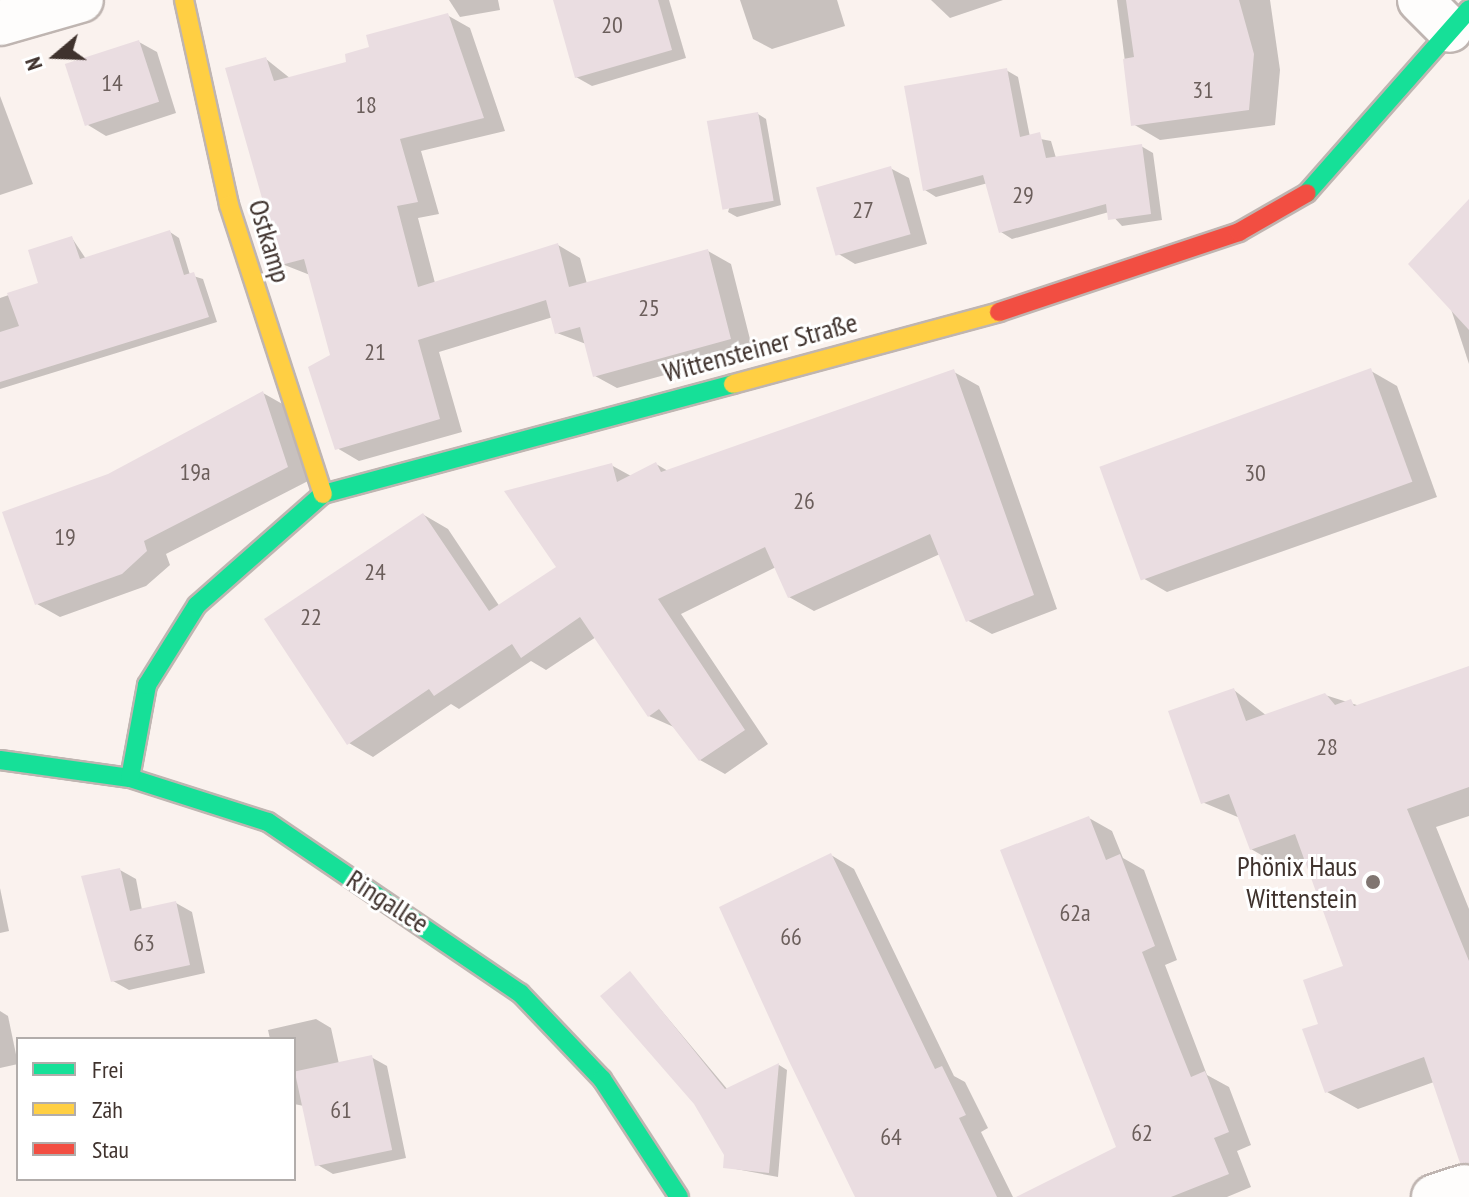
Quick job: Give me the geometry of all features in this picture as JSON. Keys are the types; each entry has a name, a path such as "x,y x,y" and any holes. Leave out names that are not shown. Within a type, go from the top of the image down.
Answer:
{"street":[{"path":"0,23 81,0"},
{"name":"Ostkamp","path":"184,0 229,205 323,494"},
{"name":"Wittensteiner Straße","path":"130,778 147,685 197,605 323,494 997,313 1239,232 1320,185 1446,13"},
{"name":"Ringallee","path":"0,760 130,778 268,822 520,993 602,1079 679,1197"}],"building":[{"path":"553,0 658,0 672,50 575,78"},
{"path":"1126,0 1239,0 1254,54 1249,110 1131,126 1123,59 1134,57"},
{"path":"448,13 484,118 400,139 418,202 397,206 418,287 558,243 569,287 708,249 731,339 593,377 580,327 555,334 546,300 418,340 440,419 335,450 308,367 330,355 304,259 281,265 225,68 266,57 274,81 346,62 345,54 369,47 366,35"},
{"path":"139,40 159,102 85,126 65,64"},
{"path":"1007,68 1020,137 1040,132 1046,158 1142,144 1151,214 1108,220 1106,204 999,233 983,175 923,191 904,86"},
{"path":"758,112 774,201 722,210 707,121"},
{"path":"891,166 911,234 836,256 816,187"},
{"path":"1469,199 1469,330 1408,264"},
{"path":"170,230 184,275 194,272 209,317 0,382 0,332 19,326 7,293 38,283 28,250 72,236 80,259"},
{"path":"1371,368 1412,482 1141,581 1099,467"},
{"path":"954,369 1034,595 966,622 930,534 788,598 765,547 658,599 745,730 699,761 659,709 648,717 580,617 521,658 512,644 434,696 429,689 347,745 264,619 423,513 489,611 556,567 504,491 612,463 617,482 656,462 661,472"},
{"path":"263,391 288,467 144,541 147,551 122,574 35,605 2,512 108,474"},
{"name":"Phönix Haus Wittenstein","path":"1469,666 1469,787 1407,809 1469,961 1469,1163 1460,1163 1424,1057 1325,1093 1302,1029 1318,1024 1303,980 1343,966 1295,834 1250,850 1229,794 1201,804 1168,711 1234,688 1246,721 1325,693 1335,705 1351,699 1354,706"},
{"path":"1089,816 1106,860 1120,854 1155,946 1142,952 1173,1032 1191,1077 1205,1071 1229,1132 1214,1138 1229,1174 1171,1197 1016,1197 1116,1147 1000,850"},
{"path":"831,853 935,1069 942,1066 966,1115 959,1118 997,1197 855,1197 788,1059 719,907"},
{"path":"120,868 130,911 176,901 190,965 111,982 81,876"},
{"path":"630,971 725,1089 779,1063 769,1173 723,1168 724,1155 694,1104 600,996"},
{"path":"372,1055 392,1150 315,1166 296,1071"}],"traffic: fast":[{"path":"1307,193 1469,9"},
{"path":"130,778 147,685 197,605 323,494 733,384"},
{"path":"0,760 130,778 268,822 520,993 602,1079 679,1197"}],"traffic: slow":[{"path":"184,0 229,205 323,494"},
{"path":"733,384 999,312"}],"traffic: jam":[{"path":"999,312 1239,232 1307,193"}],"place":[{"name":"Phönix Haus Wittenstein","path":"1373,882"}]}
